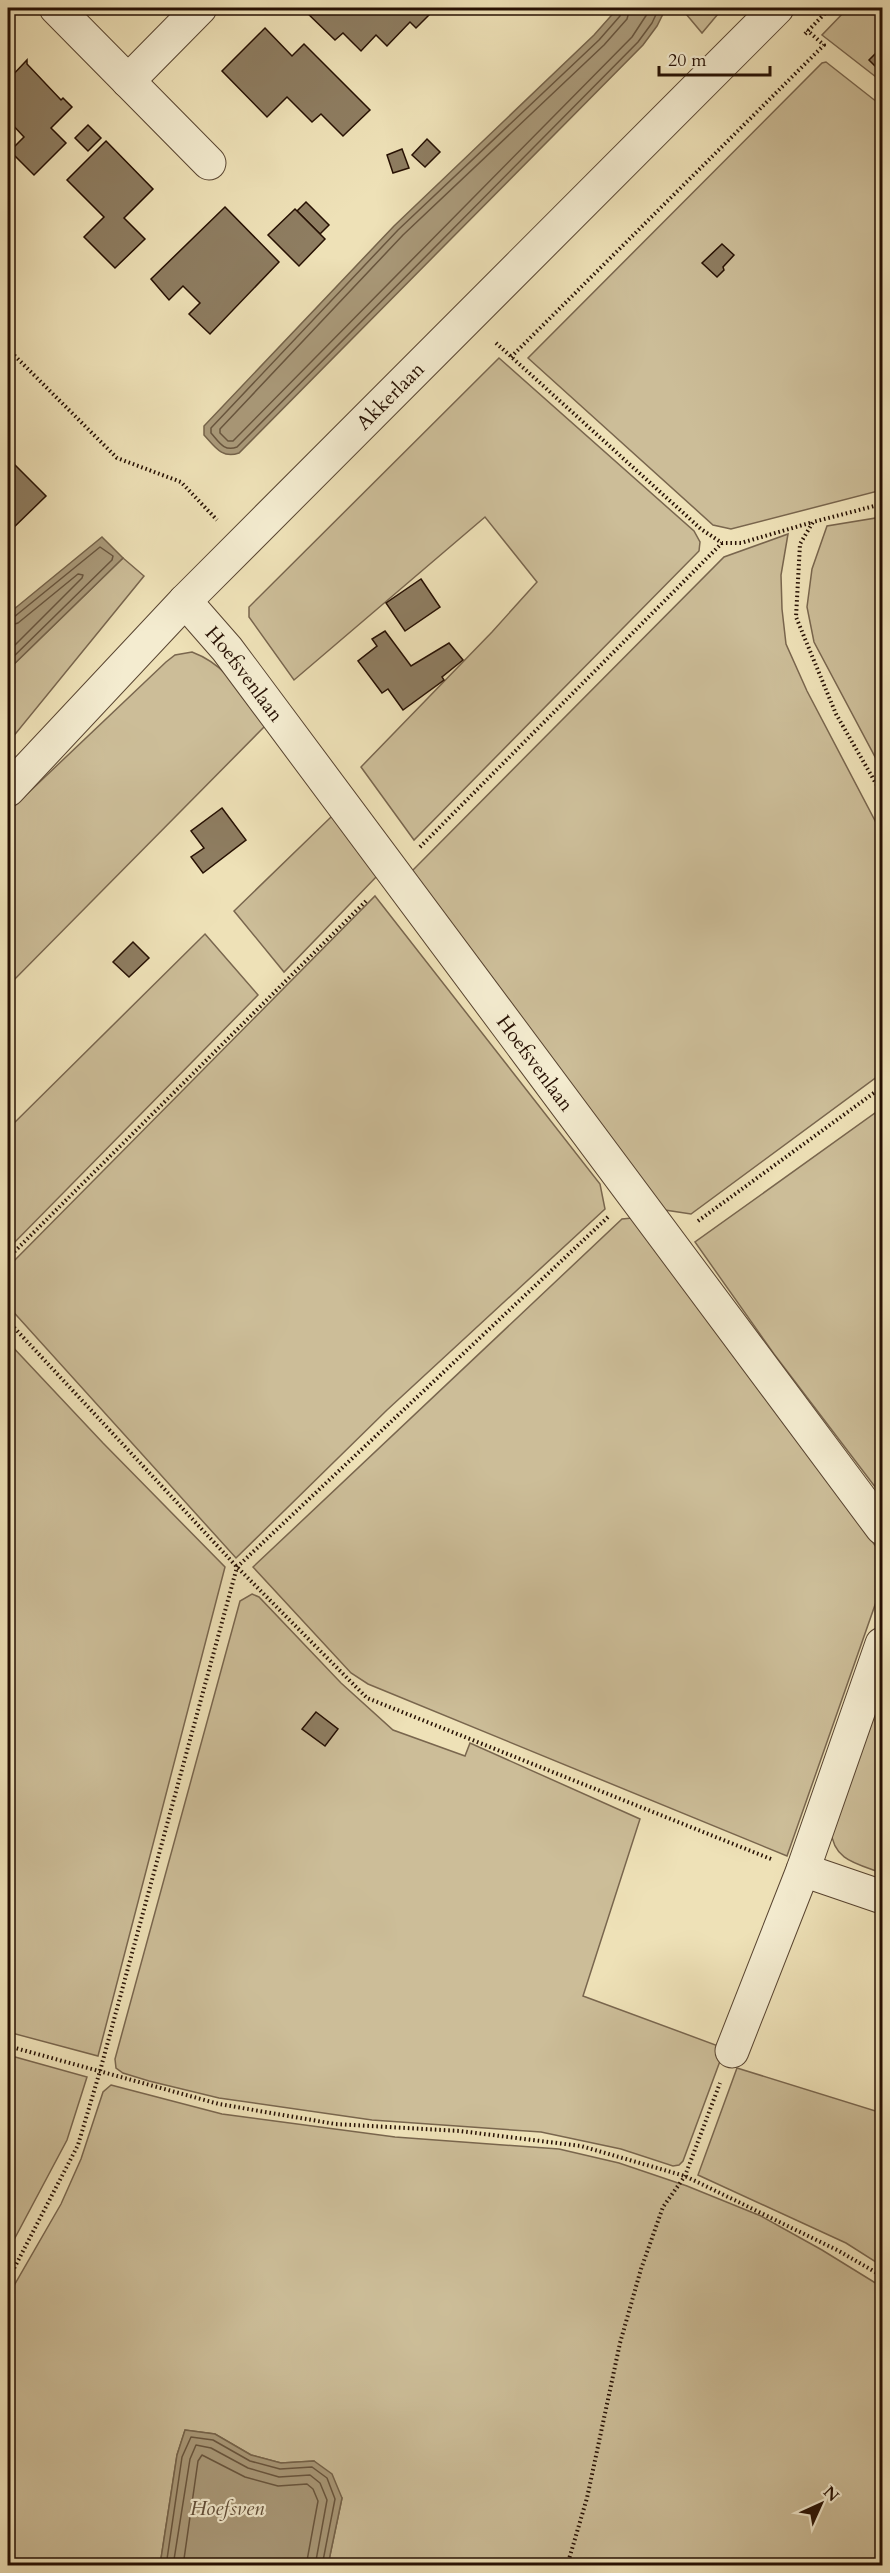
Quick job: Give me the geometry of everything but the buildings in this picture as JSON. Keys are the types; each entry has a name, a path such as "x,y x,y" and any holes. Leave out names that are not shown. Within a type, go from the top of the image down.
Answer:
{"street":[{"path":"56,8 209,163"},
{"path":"128,81 200,8"},
{"name":"Akkerlaan","path":"8,790 185,602 789,15"},
{"name":"Hoefsvenlaan","path":"185,602 227,649 882,1528"},
{"path":"732,2051 803,1870 882,1644"},
{"path":"803,1870 882,1897"}],"path":[{"path":"511,357 824,45 789,15"},
{"path":"496,342 701,529 722,543 741,543 882,504"},
{"path":"8,349 117,458 181,482 242,546"},
{"path":"813,522 800,544 796,617 836,714 882,794"},
{"path":"8,1258 722,543"},
{"path":"668,1242 882,1087"},
{"path":"8,2280 78,2145 237,1567 633,1192"},
{"path":"8,1321 237,1567 367,1698 803,1870"},
{"path":"8,2046 219,2104 335,2124 460,2131 581,2146 685,2176 817,2240 882,2276"},
{"path":"567,2565 587,2498 620,2343 641,2269 663,2207 685,2176 732,2051"}],"shaded area":[{"path":"681,8 723,8 702,33"},
{"path":"848,8 882,8 882,69 876,77 822,35"},
{"path":"826,62 882,106 882,490 731,529 713,525 528,358 822,63"},
{"path":"499,358 694,531 700,542 699,551 414,840 361,767 492,632 537,582 485,517 294,680 249,617 249,607"},
{"path":"882,517 882,770 814,642 807,607 812,569 827,526"},
{"path":"788,534 781,575 786,644 807,691 882,834 882,1073 691,1214 665,1210 410,873 724,557"},
{"path":"123,558 144,576 8,743 8,670"},
{"path":"192,652 216,665 225,673 265,726 8,986 8,812 166,662 175,655"},
{"path":"332,816 378,875 284,972 234,911"},
{"path":"375,896 600,1184 605,1209 387,1410 236,1558 8,1306 8,1267"},
{"path":"205,934 258,995 8,1249 8,1129"},
{"path":"882,1108 882,1496 774,1354 695,1242"},
{"path":"632,1218 880,1552 882,1560 882,1585 787,1856 368,1684 351,1673 253,1567 622,1219"},
{"path":"8,1342 225,1567 98,2056 8,2032"},
{"path":"252,1594 259,1597 341,1683 393,1730 465,1756 470,1743 640,1819 583,1996 721,2047 723,2053 683,2161 679,2165 673,2166 621,2149 541,2132 372,2120 219,2098 149,2081 123,2073 116,2068 115,2059 240,1601"},
{"path":"882,1675 882,1873 856,1864 842,1855 836,1849 831,1830"},
{"path":"8,2055 87,2077 67,2140 8,2251"},
{"path":"737,2068 882,2113 882,2266 846,2243 698,2175"},
{"path":"111,2085 222,2114 395,2137 559,2149 619,2163 687,2186 761,2216 882,2287 882,2565 328,2565 342,2498 314,2461 281,2463 251,2455 215,2434 185,2430 177,2455 160,2565 8,2565 8,2296 61,2204 81,2159 103,2092"}],"water":[{"path":"618,8 666,8 657,26 643,45 239,453 223,453 215,448 204,435 204,426 394,226 594,35"},
{"path":"102,537 123,558 8,670 8,614"},
{"name":"Hoefsven","path":"185,2430 215,2434 251,2455 281,2463 314,2461 332,2474 342,2498 328,2565 160,2565 177,2455"}]}
